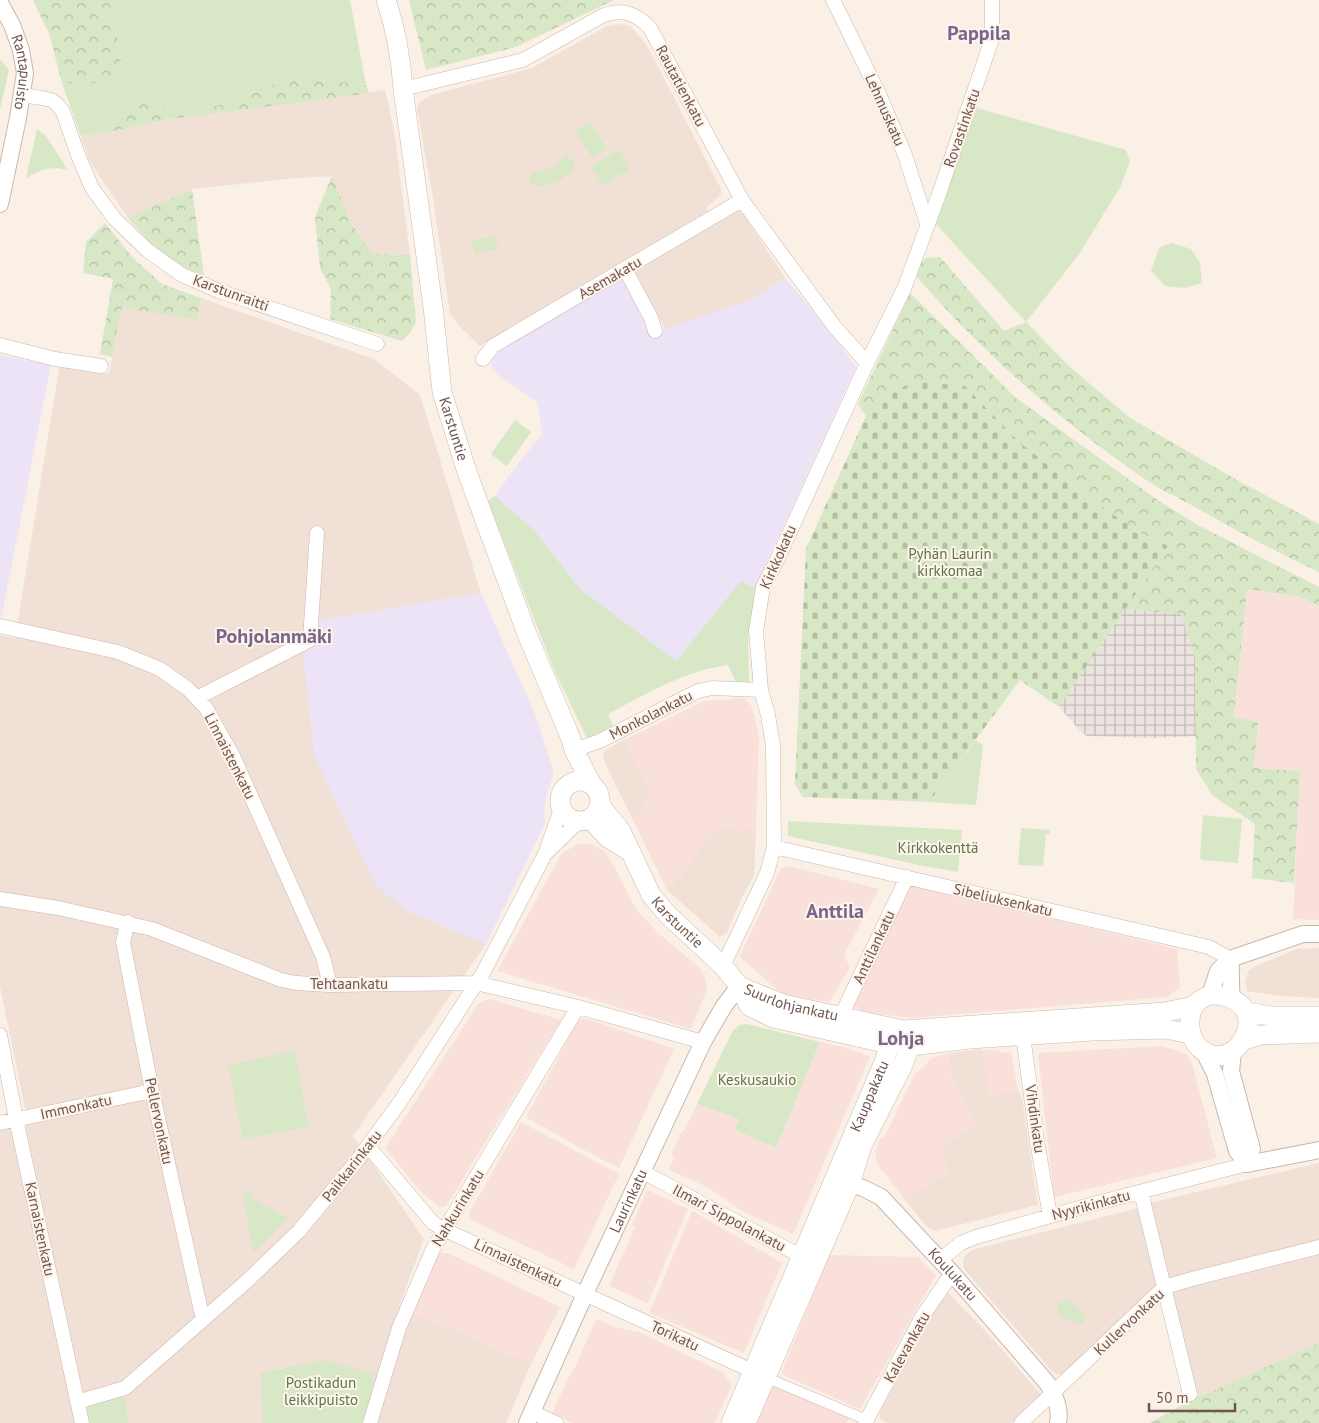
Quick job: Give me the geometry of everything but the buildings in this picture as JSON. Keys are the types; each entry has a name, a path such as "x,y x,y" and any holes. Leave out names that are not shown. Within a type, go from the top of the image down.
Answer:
{"main road":[{"name":"Karstuntie","path":"375,0 390,64 402,89"},
{"name":"Karstuntie","path":"386,0 401,61 402,89 433,307 442,392 466,472 527,634 574,750 592,785"},
{"path":"565,787 581,781 592,785 599,794 590,815 568,818 561,809 560,798 565,787 574,750"},
{"name":"Karstuntie","path":"590,815 608,838 629,850 651,895 668,915 723,966 739,986"},
{"name":"Suurlohjankatu","path":"739,986 783,1004 841,1016 906,1038 1154,1029 1166,1029 1190,1034"},
{"name":"Suurlohjankatu","path":"739,986 749,1006 773,1018 890,1043 906,1038 1165,1012 1193,1006"},
{"path":"1238,1046 1248,1025 1246,1012 1240,1003 1232,998 1221,995 1210,995 1198,1001 1193,1006 1190,1016 1190,1034 1195,1043 1204,1052 1217,1055 1238,1046 1260,1035 1319,1033"},
{"path":"1246,1012 1271,1016 1319,1016"},
{"name":"Kauppakatu","path":"842,1181 902,1067 906,1038"},
{"name":"Kauppakatu","path":"731,1423 759,1374 842,1181 890,1043"},
{"name":"Kauppakatu","path":"746,1423 759,1374"}],"street":[{"name":"Lehmuskatu","path":"833,0 883,102 905,156 927,224"},
{"name":"Rovastinkatu","path":"904,289 992,39 992,0"},
{"name":"Rantapuisto","path":"0,3 12,25 21,50 25,73 22,95 4,164 0,204"},
{"name":"Rautatienkatu","path":"402,89 523,60 612,12 631,14 642,20 650,28 742,200 834,326 867,362"},
{"name":"Karstunraitti","path":"22,95 51,100 57,104 63,112 78,156 92,188 114,218 147,250 182,275 219,291 377,344"},
{"name":"Asemakatu","path":"483,359 493,346 742,200"},
{"path":"626,269 651,318 655,331"},
{"name":"Kirkkokatu","path":"774,847 773,744 768,715 760,690 756,631 763,587 867,362 904,289"},
{"path":"0,346 55,359 101,366"},
{"path":"197,698 310,640 316,533"},
{"name":"Linnaistenkatu","path":"0,626 118,652 146,662 179,681 197,698 210,716 233,756 323,957 330,985"},
{"name":"Monkolankatu","path":"574,750 600,741 698,691 712,688 760,690"},
{"name":"Paikkarinkatu","path":"77,1402 125,1388 247,1281 299,1231 368,1146 400,1102 483,973 545,854 561,809"},
{"name":"Paikkarinkatu","path":"545,854 590,815"},
{"path":"723,966 767,873 774,847"},
{"name":"Sibeliuksenkatu","path":"774,847 1209,947 1230,959"},
{"name":"Anttilankatu","path":"841,1016 907,877"},
{"name":"Tehtaankatu","path":"0,899 152,928 281,980 330,985 476,984 578,1007 704,1042"},
{"name":"Pellervonkatu","path":"128,922 123,942 152,1091 204,1318"},
{"path":"1210,995 1218,971 1230,959 1303,934 1319,934"},
{"path":"1230,959 1232,998"},
{"name":"Laurinkatu","path":"530,1418 585,1294 704,1042 724,1006 739,986"},
{"name":"Nahkurinkatu","path":"370,1423 399,1328 433,1249 578,1007"},
{"name":"Karnaistenkatu","path":"0,1035 16,1120 77,1402 78,1422"},
{"name":"Vihdinkatu","path":"1023,1035 1037,1140 1049,1209"},
{"path":"1238,1046 1231,1071 1252,1148 1247,1164"},
{"path":"1204,1052 1215,1074 1237,1151 1247,1164"},
{"name":"Immonkatu","path":"0,1123 152,1091"},
{"name":"Linnaistenkatu","path":"368,1146 433,1223 585,1294"},
{"path":"1247,1164 1319,1150"},
{"name":"Nyyrikinkatu","path":"940,1260 961,1243 1049,1209 1141,1192 1247,1164"},
{"name":"Ilmari Sippolankatu","path":"643,1172 808,1260"},
{"name":"Koulukatu","path":"842,1181 881,1197 952,1273 1048,1384 1053,1393"},
{"path":"1141,1192 1190,1394"},
{"name":"Kullervonkatu","path":"1021,1423 1165,1287 1319,1247"},
{"name":"Kalevankatu","path":"869,1422 922,1317 952,1273"},
{"name":"Torikatu","path":"585,1294 759,1374"},
{"path":"759,1374 869,1422"},
{"path":"1053,1393 1059,1410 1058,1423"},
{"path":"530,1418 556,1423"}],"shaded area":[{"path":"618,24 630,26 650,51 721,189 721,195 708,206 706,212 480,346 459,326 450,313 432,192 417,109 419,103 431,95 532,68 607,26"},
{"path":"385,90 394,130 410,255 373,254 352,225 332,176 192,189 128,218 90,162 80,134 92,136 164,120"},
{"path":"738,211 742,212 785,278 751,300 665,329 633,268"},
{"path":"625,274 655,335 670,327 751,300 785,278 830,332 856,367 756,589 741,582 676,661 580,589 535,531 495,496 522,458 543,434 537,402 492,370 491,358 497,350"},
{"path":"201,298 374,359 420,395 481,593 322,620 405,910 486,944 353,1136 424,1239 399,1306 531,1364 506,1423 0,1423 0,1128 29,1122 0,986 0,635 15,638 60,364 109,374 122,308 197,320"},
{"path":"0,355 51,365 1,619 0,618"},
{"path":"1247,589 1301,597 1319,606 1319,920 1293,919 1300,771 1254,768 1258,722 1234,718"},
{"path":"481,593 535,714 554,773 544,809 545,824 486,944 405,910 374,883 314,755 303,657 322,620"},
{"path":"1125,609 1181,614 1195,657 1196,736 1154,738 1087,736 1082,733 1059,707"},
{"path":"745,698 752,707 759,737 756,830 716,829 690,861 685,872 667,890 632,818 640,814 651,790 624,740 704,701"},
{"path":"624,740 651,791 640,814 632,818 603,756 605,751"},
{"path":"716,829 756,830 754,875 743,895 727,933 720,937 667,890 685,872 690,861"},
{"path":"588,843 603,850 612,862 635,908 658,933 700,968 705,978 707,989 691,1029 497,971 562,853 577,845"},
{"path":"789,866 879,889 844,955 850,968 829,1002 784,995 740,956 781,868"},
{"path":"911,885 1177,949 1180,988 1166,997 913,1018 863,1012 853,1006"},
{"path":"1319,948 1319,998 1280,996 1247,991 1245,982 1248,972 1254,967 1296,949"},
{"path":"489,999 561,1020 448,1203 445,1207 440,1207 421,1192 385,1148 479,1003"},
{"path":"588,1019 674,1049 619,1168 526,1117 578,1021"},
{"path":"820,1042 850,1049 870,1057 793,1234 744,1212 707,1187 669,1170 674,1158 671,1155 681,1132 685,1130 697,1104 740,1119 735,1130 776,1148"},
{"path":"1161,1046 1186,1054 1192,1063 1217,1158 1054,1197 1038,1053"},
{"path":"982,1049 989,1096 1018,1091 1022,1098 1038,1205 935,1231 926,1226 906,1201 926,1185 948,1173 941,1148 977,1123 952,1078 949,1053"},
{"path":"992,1049 993,1051 999,1050 1000,1053 1011,1052 1018,1091 989,1096 982,1051"},
{"path":"949,1053 952,1078 977,1123 941,1148 948,1173 926,1185 906,1201 877,1164 875,1152 880,1139 885,1136 915,1074 932,1058"},
{"path":"521,1122 619,1174 574,1269 471,1220 469,1217 469,1213"},
{"path":"1319,1163 1319,1240 1168,1278 1150,1203"},
{"path":"647,1190 688,1209 648,1303 609,1286 635,1227 632,1225"},
{"path":"1139,1208 1158,1284 1063,1374 1058,1375 1052,1371 964,1269 963,1261 965,1255 975,1249"},
{"path":"692,1211 782,1263 744,1353 649,1313"},
{"path":"1319,1250 1319,1343 1206,1394 1200,1395 1193,1391 1169,1291"},
{"path":"440,1252 450,1254 560,1307 531,1364 411,1312"},
{"path":"829,1255 918,1257 936,1275 860,1409 781,1374"},
{"path":"946,1290 999,1346 1041,1395 1042,1398 1018,1415 1012,1423 888,1423 880,1419 880,1411"},
{"path":"596,1319 615,1327 639,1332 722,1372 732,1384 715,1423 573,1423 552,1414"},
{"path":"772,1380 852,1413 847,1423 757,1423"}],"green space":[{"path":"33,0 111,0 122,68 103,81 77,86 61,80 50,36"},
{"path":"111,0 350,0 366,85 292,77 221,105 171,111 149,99 92,136 80,134 61,80 77,86 122,68"},
{"path":"409,0 614,0 516,47 426,70"},
{"path":"0,59 9,70 0,109"},
{"path":"292,77 366,85 369,93 164,120 92,136 149,99 171,111 221,105"},
{"path":"977,108 1126,150 1130,161 1121,186 1080,253 1026,322 934,222"},
{"path":"590,122 607,149 592,158 575,131"},
{"path":"37,129 46,136 68,170 46,169 26,178"},
{"path":"620,150 630,169 602,185 591,166"},
{"path":"565,155 573,161 574,168 570,172 552,183 537,187 532,185 528,178 532,173 557,166"},
{"path":"332,176 352,225 373,254 410,255 416,322 410,333 402,341 330,319 331,289 320,268 315,217"},
{"path":"192,189 204,276 179,265 154,247 128,218"},
{"path":"105,223 133,258 162,284 201,298 197,320 122,308 112,357 100,354 113,279 83,273 86,242"},
{"path":"495,236 498,249 475,254 472,241"},
{"path":"1171,243 1191,249 1200,263 1202,283 1184,288 1165,286 1151,271 1159,248"},
{"path":"940,257 1004,331 1026,322 1069,366 1130,418 1237,480 1319,524 1319,572 1256,541 1154,485 1111,455 1051,408 967,331 916,276 919,265 926,258"},
{"path":"910,293 1016,398 1159,501 1200,526 1319,587 1319,606 1301,597 1247,589 1234,717 1258,722 1254,768 1300,771 1294,883 1252,878 1255,824 1213,796 1196,769 1195,657 1181,614 1125,609 1168,546 1140,533 1088,497 1018,441 965,386 890,391 866,416 858,404"},
{"name":"Pyhän Laurin kirkkomaa","path":"922,382 965,386 1018,441 1088,497 1140,533 1168,546 1059,707 1020,680 929,802 803,797 795,784 806,549 866,416 889,391"},
{"path":"515,420 531,432 507,466 491,454"},
{"path":"495,496 535,531 580,589 676,661 741,581 756,589 748,635 749,682 736,682 728,665 696,672 651,691 608,714 613,726 587,738 555,672 488,501"},
{"path":"976,740 983,745 976,805 929,802"},
{"path":"1203,815 1242,819 1238,863 1202,860 1200,857"},
{"name":"Kirkkokenttä","path":"788,821 962,830 958,872 788,836"},
{"path":"1021,828 1050,830 1049,834 1046,834 1043,866 1018,865"},
{"name":"Keskusaukio","path":"747,1024 820,1042 776,1148 735,1130 739,1119 697,1104 733,1030 740,1025"},
{"path":"295,1051 308,1127 243,1139 228,1065"},
{"path":"250,1191 252,1198 288,1218 253,1253 243,1193"},
{"path":"1066,1300 1079,1309 1085,1317 1085,1321 1081,1324 1059,1316 1058,1304"},
{"path":"1319,1343 1319,1423 1150,1423 1200,1395"},
{"name":"Postikadun leikkipuisto","path":"322,1360 375,1374 366,1423 263,1423 261,1373"},
{"path":"123,1392 129,1423 85,1423 81,1405"}],"district":[{"name":"Pappila","path":"979,33"},
{"name":"Pohjolanmäki","path":"274,636"},
{"name":"Anttila","path":"835,911"},
{"name":"Lohja","path":"901,1038"}]}
